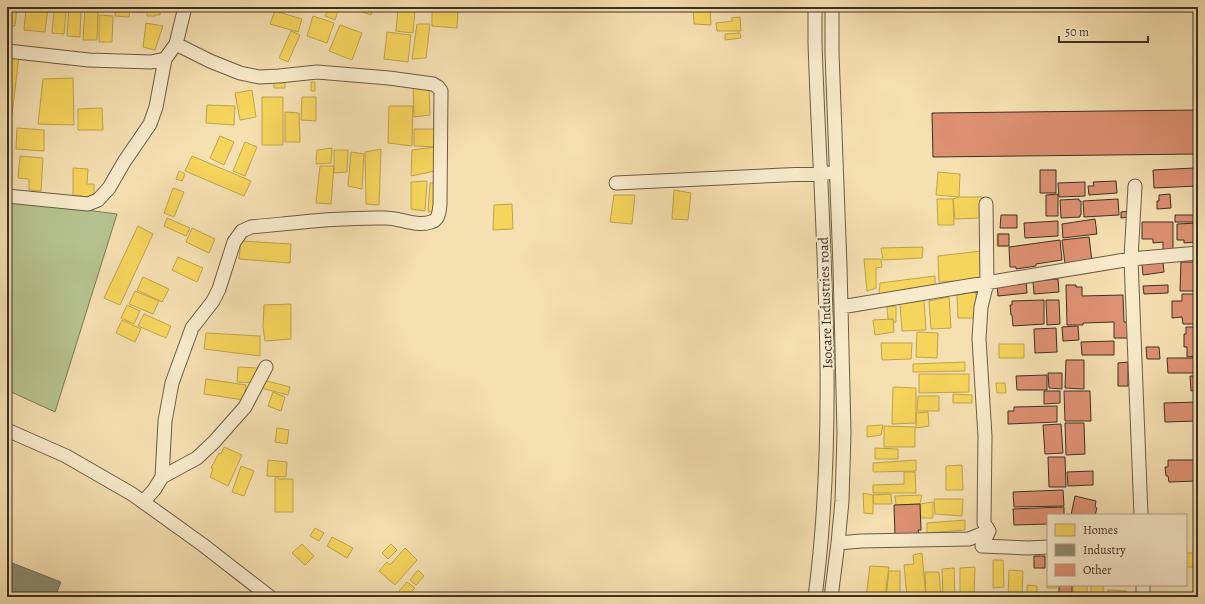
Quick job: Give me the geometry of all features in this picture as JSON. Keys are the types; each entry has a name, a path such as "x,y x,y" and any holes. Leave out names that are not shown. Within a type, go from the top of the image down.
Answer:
{"street":[{"path":"7,196 88,204 98,200 109,188 124,162 150,124 156,107 165,59 176,44 185,7"},
{"name":"Isocare Industries road","path":"815,7 815,43 823,228 827,408 826,489 822,548 815,597"},
{"name":"Isocare Industries road","path":"831,597 842,501 844,433 832,53 832,7"},
{"path":"143,502 154,490 162,477 165,421 172,382 192,328 213,301 219,289 234,242 242,231 251,227 324,220 387,218 417,224 429,223 436,221 439,214 440,205 441,92 438,87 433,84 389,78 317,72 259,77 240,73 210,62 176,44"},
{"path":"7,51 89,60 151,62 165,59"},
{"path":"616,182 836,173"},
{"path":"1135,186 1131,259 1141,514"},
{"path":"986,204 987,283 981,307 979,339 985,436 984,523 989,531"},
{"path":"841,307 1131,259 1198,253"},
{"path":"162,477 197,458 214,442 245,407 266,367"},
{"path":"7,430 66,456 132,494 270,597"},
{"path":"838,543 861,541 969,539 989,531"},
{"path":"989,531 982,546 1028,548 1047,547"},
{"path":"1143,586 1143,597"}],"green space":[{"path":"7,200 117,214 55,412 7,390"}],"building: Homes":[{"path":"7,7 17,7 15,26 7,25"},
{"path":"26,7 48,7 45,32 24,30"},
{"path":"85,7 98,7 97,40 83,40"},
{"path":"115,7 130,7 129,17 115,16"},
{"path":"132,7 146,7 146,12 132,12"},
{"path":"147,7 160,7 160,15 147,16"},
{"path":"329,7 339,7 335,20 325,16"},
{"path":"347,7 373,7 371,15"},
{"path":"693,7 710,7 711,25 694,24"},
{"path":"745,7 745,8 716,8"},
{"path":"69,8 81,8 80,37 67,36"},
{"path":"398,8 415,10 413,33 396,31"},
{"path":"432,8 458,9 457,28 432,26"},
{"path":"54,11 66,12 64,34 52,33"},
{"path":"275,11 302,19 298,32 270,24"},
{"path":"99,15 113,16 112,42 99,42"},
{"path":"313,16 334,23 327,43 307,36"},
{"path":"740,17 741,31 717,31 716,23 733,21 731,18"},
{"path":"146,23 163,26 155,50 143,47"},
{"path":"417,24 430,24 426,58 412,59"},
{"path":"340,25 362,33 352,60 329,51"},
{"path":"291,31 300,35 288,62 279,58"},
{"path":"387,32 411,35 408,62 384,59"},
{"path":"740,33 741,38 725,40 725,34"},
{"path":"19,56 11,123 7,121 7,57"},
{"path":"73,78 74,125 38,124 43,79"},
{"path":"274,82 285,82 285,88 274,88"},
{"path":"311,82 315,82 315,91 311,91"},
{"path":"413,85 429,88 430,115 414,117"},
{"path":"252,90 256,117 240,120 235,93"},
{"path":"262,97 283,97 283,145 262,145"},
{"path":"302,97 316,97 316,121 301,120"},
{"path":"207,105 235,106 234,125 206,123"},
{"path":"389,106 413,106 412,146 388,143"},
{"path":"102,108 103,130 78,130 78,109"},
{"path":"285,112 299,113 300,142 285,142"},
{"path":"17,128 44,130 44,151 16,149"},
{"path":"414,129 441,129 439,147 414,146"},
{"path":"220,136 234,142 224,165 210,158"},
{"path":"245,142 257,147 245,176 233,171"},
{"path":"435,147 435,171 411,176 412,150"},
{"path":"332,148 331,163 316,164 317,150"},
{"path":"381,149 379,205 366,204 365,152"},
{"path":"334,150 348,150 347,172 334,173"},
{"path":"351,152 364,154 362,189 348,186"},
{"path":"20,156 43,158 41,191 29,190 29,179 18,178"},
{"path":"192,156 251,181 244,196 185,171"},
{"path":"320,166 334,166 331,204 316,203"},
{"path":"73,168 88,169 87,184 94,184 94,196 86,201 82,196 73,196"},
{"path":"179,171 185,174 182,181 176,179"},
{"path":"938,172 960,174 959,197 936,195"},
{"path":"427,181 425,211 411,209 411,182"},
{"path":"439,182 438,211 428,212 430,183"},
{"path":"173,188 184,192 174,217 164,213"},
{"path":"674,190 691,193 688,220 672,219"},
{"path":"614,195 635,195 632,224 610,222"},
{"path":"959,197 982,197 982,218 955,219 953,199"},
{"path":"937,199 953,199 954,225 938,225"},
{"path":"512,204 513,229 493,230 494,205"},
{"path":"167,218 190,228 186,236 164,226"},
{"path":"138,226 153,234 120,305 104,298"},
{"path":"192,228 215,239 209,253 186,242"},
{"path":"997,234 1007,234 1007,246 997,246"},
{"path":"241,241 291,244 290,263 239,259"},
{"path":"923,247 922,258 883,260 881,248"},
{"path":"981,251 984,279 939,282 938,256"},
{"path":"178,257 203,268 197,282 172,270"},
{"path":"864,259 881,259 882,267 876,268 876,288 867,291"},
{"path":"935,276 935,286 879,294 880,283"},
{"path":"143,277 169,289 162,302 137,290"},
{"path":"135,291 159,301 153,314 129,304"},
{"path":"976,292 977,318 958,318 957,295"},
{"path":"949,297 951,328 931,329 929,301"},
{"path":"924,300 926,330 902,331 900,304"},
{"path":"291,304 291,339 265,341 263,327 264,305"},
{"path":"127,305 140,311 134,324 121,318"},
{"path":"896,306 896,322 894,323 893,319 888,319 887,307"},
{"path":"144,314 171,326 166,338 138,326"},
{"path":"893,319 894,332 875,335 873,320"},
{"path":"122,320 141,329 135,342 116,333"},
{"path":"917,332 938,333 937,358 916,357"},
{"path":"206,333 260,336 260,356 204,349"},
{"path":"881,343 912,343 911,359 882,360"},
{"path":"999,344 1024,344 1024,358 999,358"},
{"path":"965,362 965,371 913,372 913,364"},
{"path":"238,367 257,368 256,383 237,382"},
{"path":"919,374 969,374 969,392 919,393"},
{"path":"206,379 246,385 244,400 204,394"},
{"path":"263,380 290,387 288,395 261,388"},
{"path":"996,383 1005,383 1006,393 997,393"},
{"path":"893,387 916,388 916,423 892,424"},
{"path":"273,392 285,397 281,411 268,406"},
{"path":"953,394 972,395 972,403 953,403"},
{"path":"918,396 939,396 939,411 917,411"},
{"path":"928,412 929,426 916,428 916,413"},
{"path":"883,425 881,435 867,437 867,426"},
{"path":"884,426 915,427 915,447 884,447"},
{"path":"277,428 289,430 287,444 275,442"},
{"path":"224,447 242,455 228,486 210,477 213,469 211,468"},
{"path":"875,448 898,449 898,459 875,459"},
{"path":"268,460 287,462 286,477 267,476"},
{"path":"916,460 916,471 873,472 873,463"},
{"path":"962,465 963,490 946,490 946,466"},
{"path":"241,466 254,471 244,496 232,492"},
{"path":"904,472 915,472 916,493 873,493 873,485 904,484"},
{"path":"277,477 278,479 293,479 293,512 275,512 275,478"},
{"path":"863,493 873,495 873,514 864,513"},
{"path":"891,494 892,504 874,504 873,495"},
{"path":"922,495 920,504 896,505 895,496"},
{"path":"934,499 963,499 962,516 935,514"},
{"path":"933,502 933,518 921,518 920,504"},
{"path":"965,520 965,530 927,533 927,523"},
{"path":"315,528 324,533 319,541 310,536"},
{"path":"332,537 353,548 347,558 327,546"},
{"path":"302,544 314,556 305,565 292,553"},
{"path":"391,544 397,550 388,559 382,553"},
{"path":"405,548 417,560 395,585 379,571 387,562 390,565"},
{"path":"922,553 926,597 907,597 904,565 914,564 913,555"},
{"path":"1187,553 1198,553 1198,567 1187,567"},
{"path":"993,560 1003,560 1004,587 993,588"},
{"path":"870,566 889,567 885,597 866,597"},
{"path":"975,567 974,597 960,597 960,568"},
{"path":"954,568 955,597 943,597 942,569"},
{"path":"418,570 424,576 416,585 410,580"},
{"path":"1009,570 1023,571 1022,597 1008,597"},
{"path":"889,571 900,571 900,597 886,597"},
{"path":"925,572 939,572 941,597 926,597"},
{"path":"407,582 415,588 406,597 399,591"},
{"path":"1027,585 1037,586 1037,597 1027,597"},
{"path":"1047,586 1057,586 1057,588 1047,588"},
{"path":"1073,586 1087,586 1087,597 1073,597"},
{"path":"1091,586 1103,586 1103,597 1091,597"},
{"path":"1108,590 1126,591 1126,597 1108,597"},
{"path":"361,593 366,597 357,597"},
{"path":"1041,594 1057,595 1056,597 1041,597"}],"building: Industry":[{"path":"7,561 61,582 55,597 7,597"}],"building: Other":[{"path":"1198,110 1198,154 933,157 932,113"},
{"path":"1194,166 1198,166 1198,186 1154,188 1153,170 1194,168"},
{"path":"1040,170 1056,170 1056,193 1040,193"},
{"path":"1116,181 1117,193 1089,195 1088,186 1094,186 1093,182"},
{"path":"1085,182 1085,196 1059,197 1058,183"},
{"path":"1058,194 1058,216 1046,216 1046,195"},
{"path":"1170,194 1171,208 1157,209 1159,195"},
{"path":"1079,199 1079,201 1081,201 1080,217 1061,218 1060,200"},
{"path":"1118,199 1119,215 1084,217 1083,201"},
{"path":"1130,211 1130,217 1121,218 1121,212"},
{"path":"1001,215 1017,215 1017,228 1000,228"},
{"path":"1175,215 1198,215 1198,222 1175,222"},
{"path":"1095,219 1097,234 1063,238 1062,224"},
{"path":"1058,221 1058,236 1025,238 1024,223"},
{"path":"1142,222 1173,222 1173,249 1163,250 1163,242 1153,243 1153,239 1142,239"},
{"path":"1198,223 1198,240 1195,240 1195,242 1184,243 1184,240 1177,240 1177,224"},
{"path":"998,234 1009,234 1009,246 998,246"},
{"path":"1089,237 1092,261 1065,264 1062,240"},
{"path":"1060,240 1062,260 1016,269 1016,267 1010,267 1009,247"},
{"path":"1163,262 1164,272 1143,275 1142,264"},
{"path":"1181,262 1198,262 1198,291 1180,291"},
{"path":"1058,279 1059,292 1034,294 1033,281"},
{"path":"1026,281 1027,293 998,296 997,284"},
{"path":"1066,285 1076,285 1076,287 1082,287 1082,296 1123,295 1124,322 1128,322 1128,338 1114,338 1114,322 1067,325"},
{"path":"1168,285 1168,293 1144,294 1143,286"},
{"path":"1182,294 1198,294 1198,324 1183,324 1182,317 1172,318 1172,301 1182,301"},
{"path":"1044,300 1044,324 1013,326 1010,305 1012,305 1012,301"},
{"path":"1046,300 1059,300 1060,324 1047,325"},
{"path":"1078,326 1079,340 1063,341 1062,327"},
{"path":"1186,327 1198,327 1198,356 1187,357 1187,347 1184,347 1184,334 1186,334"},
{"path":"1056,328 1057,352 1035,353 1034,329"},
{"path":"1114,341 1114,355 1082,355 1081,342"},
{"path":"1146,347 1159,347 1160,359 1147,359"},
{"path":"1167,358 1198,358 1198,373 1168,373"},
{"path":"1066,360 1084,360 1084,389 1065,388"},
{"path":"1128,362 1128,386 1118,386 1118,363"},
{"path":"1048,373 1062,373 1062,389 1049,388"},
{"path":"1047,375 1047,390 1017,390 1016,376"},
{"path":"1190,376 1198,376 1198,390 1191,391"},
{"path":"1044,391 1060,391 1060,403 1044,404"},
{"path":"1064,391 1090,391 1091,421 1065,421"},
{"path":"1198,402 1198,421 1165,422 1164,403"},
{"path":"1057,406 1057,422 1008,424 1008,411 1014,411 1014,407"},
{"path":"1065,423 1084,423 1085,454 1066,455"},
{"path":"1061,424 1063,453 1045,454 1043,425"},
{"path":"1048,457 1065,457 1066,487 1049,487"},
{"path":"1168,460 1198,460 1198,481 1169,482 1168,476 1166,476 1165,467 1168,467"},
{"path":"1093,471 1093,485 1068,486 1067,472"},
{"path":"1063,490 1064,506 1014,507 1013,492"},
{"path":"1075,496 1096,501 1095,507 1097,508 1095,514 1071,514"},
{"path":"920,504 921,530 918,530 919,534 895,535 894,505"},
{"path":"1064,507 1064,514 1047,514 1047,524 1014,525 1013,509"},
{"path":"1034,556 1045,556 1045,568 1034,568"},
{"path":"1059,586 1072,586 1072,597 1059,597"}]}
